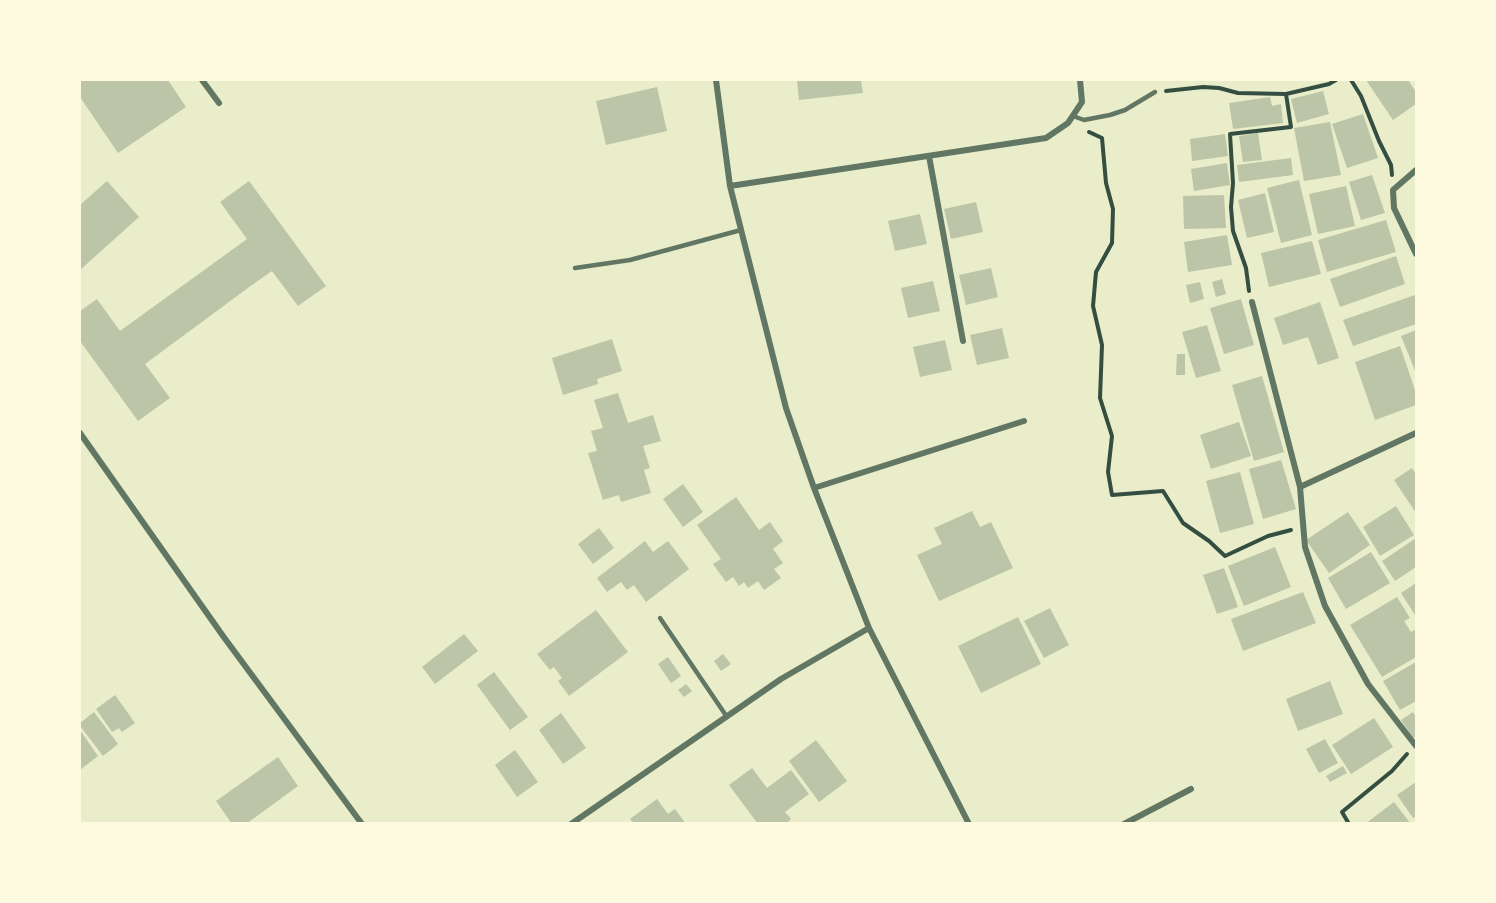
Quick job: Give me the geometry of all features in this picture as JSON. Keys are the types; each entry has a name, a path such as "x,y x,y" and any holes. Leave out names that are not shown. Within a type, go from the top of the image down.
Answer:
{"street":[{"path":"202,80 219,103"},
{"path":"716,80 730,186 786,408 814,488 869,628 969,824"},
{"path":"730,186 1046,138 1070,119 1082,102 1080,80"},
{"path":"929,156 963,341"},
{"path":"1416,170 1393,190 1394,208 1416,254"},
{"path":"1252,302 1300,487 1305,548 1325,606 1368,684 1416,745"},
{"path":"814,488 1024,421"},
{"path":"80,433 223,636 362,824"},
{"path":"1300,487 1416,433"},
{"path":"571,824 781,679 869,628"},
{"path":"1124,824 1191,789"}],"lane":[{"path":"1070,119 1084,120 1110,115 1125,110 1155,92"},
{"path":"575,268 630,260 741,230"},
{"path":"660,618 727,717"}],"path":[{"path":"1155,92 1203,87 1238,93 1286,94 1329,84 1335,80"},
{"path":"1351,80 1361,96 1391,165 1393,190"},
{"path":"1252,302 1246,268 1233,231 1230,134 1291,127 1286,94"},
{"path":"1070,119 1102,138 1106,183 1113,209 1112,243 1096,272 1093,306 1102,345 1100,398 1112,436 1108,472 1113,495 1163,491 1183,523 1209,540 1225,556 1268,536 1304,527"},
{"path":"1349,824 1342,813 1392,771 1416,745"}],"building":[{"path":"80,80 168,80 186,107 118,153 80,97"},
{"path":"797,80 861,80 863,93 799,100"},
{"path":"1366,80 1408,80 1416,92 1416,104 1393,120"},
{"path":"657,87 667,131 606,145 596,101"},
{"path":"1323,91 1329,114 1297,123 1291,99"},
{"path":"1270,97 1272,106 1281,104 1283,123 1233,129 1229,103"},
{"path":"1363,114 1378,158 1347,168 1332,124"},
{"path":"1330,122 1341,175 1304,181 1294,128"},
{"path":"1258,133 1262,160 1243,162 1239,136"},
{"path":"1225,134 1228,156 1192,161 1190,139"},
{"path":"1291,158 1293,175 1239,182 1237,165"},
{"path":"1227,163 1230,185 1194,191 1191,169"},
{"path":"1372,175 1385,213 1361,220 1349,182"},
{"path":"1299,180 1312,235 1281,243 1267,188"},
{"path":"107,181 139,217 80,270 80,205"},
{"path":"249,181 326,286 298,306 272,271 252,285 145,364 170,398 138,421 80,341 80,311 97,299 120,331 247,239 220,202"},
{"path":"1346,186 1355,226 1318,234 1309,194"},
{"path":"1265,193 1274,232 1247,238 1238,200"},
{"path":"1224,195 1226,228 1184,229 1183,196"},
{"path":"976,202 983,232 951,239 944,209"},
{"path":"920,214 927,244 895,251 888,221"},
{"path":"1386,220 1396,252 1327,272 1318,240"},
{"path":"1227,235 1232,265 1188,272 1184,242"},
{"path":"1312,241 1321,274 1269,287 1261,253"},
{"path":"1396,256 1405,284 1340,307 1330,279"},
{"path":"991,268 998,297 966,305 959,275"},
{"path":"1222,279 1226,294 1216,297 1212,282"},
{"path":"933,281 940,311 908,318 901,288"},
{"path":"1200,282 1204,299 1190,303 1186,285"},
{"path":"1415,295 1416,324 1353,346 1343,320"},
{"path":"1241,299 1254,345 1224,354 1210,308"},
{"path":"1320,302 1339,358 1318,365 1308,337 1283,345 1274,318"},
{"path":"1207,325 1221,371 1196,378 1182,332"},
{"path":"1002,328 1009,358 977,365 970,335"},
{"path":"1416,330 1416,373 1401,336"},
{"path":"612,339 622,371 597,379 598,384 563,395 552,358"},
{"path":"945,340 952,370 920,377 913,347"},
{"path":"1400,346 1416,393 1416,405 1375,420 1355,362"},
{"path":"1177,354 1185,354 1185,375 1176,375"},
{"path":"1262,376 1284,452 1254,461 1232,385"},
{"path":"618,393 628,423 653,415 661,441 643,446 650,468 644,470 651,493 621,502 619,495 603,500 588,453 597,451 591,431 603,428 594,400"},
{"path":"1239,422 1251,456 1211,469 1200,435"},
{"path":"1281,460 1296,509 1263,519 1249,469"},
{"path":"1412,468 1416,474 1416,513 1394,480"},
{"path":"1240,472 1254,524 1220,533 1206,481"},
{"path":"683,484 703,512 683,527 663,499"},
{"path":"736,497 759,530 770,522 783,541 773,549 783,563 774,569 781,578 764,590 758,581 748,588 744,582 739,586 733,577 726,582 713,564 721,559 697,525"},
{"path":"1396,506 1414,535 1380,556 1363,527"},
{"path":"972,511 980,527 991,522 1013,568 939,601 917,555 942,544 934,528"},
{"path":"1348,512 1370,545 1329,573 1306,540"},
{"path":"599,528 614,548 593,564 578,544"},
{"path":"1416,538 1416,567 1395,581 1382,561"},
{"path":"645,541 653,552 668,541 689,569 646,602 634,585 627,590 621,582 607,592 597,578"},
{"path":"1275,547 1291,587 1244,606 1228,566"},
{"path":"1371,552 1390,583 1346,609 1328,578"},
{"path":"1224,568 1238,607 1217,614 1203,575"},
{"path":"1416,583 1416,613 1415,615 1401,593"},
{"path":"1303,592 1316,623 1243,651 1231,619"},
{"path":"1397,597 1410,618 1404,621 1411,632 1416,629 1416,657 1382,677 1350,625"},
{"path":"1050,608 1069,645 1044,658 1024,621"},
{"path":"596,610 628,652 569,696 558,681 562,678 554,667 550,670 537,654"},
{"path":"1018,617 1041,664 981,693 958,646"},
{"path":"464,634 478,651 435,684 422,667"},
{"path":"723,654 731,664 721,671 714,661"},
{"path":"668,657 681,676 671,683 658,664"},
{"path":"1416,662 1416,701 1400,710 1383,681"},
{"path":"494,672 528,717 510,730 477,685"},
{"path":"1330,681 1343,714 1298,731 1286,699"},
{"path":"686,684 692,691 684,697 678,690"},
{"path":"115,695 135,723 122,732 119,728 112,732 96,709"},
{"path":"94,712 118,744 103,756 80,726 80,723"},
{"path":"1413,712 1416,717 1416,736 1413,738 1401,720"},
{"path":"561,713 586,748 563,764 539,730"},
{"path":"1374,718 1393,747 1351,774 1332,745"},
{"path":"80,730 98,756 80,770"},
{"path":"1325,739 1338,763 1319,773 1306,749"},
{"path":"816,740 847,781 819,802 789,761"},
{"path":"515,750 538,782 517,797 495,765"},
{"path":"278,757 298,786 246,824 232,824 216,801"},
{"path":"1343,766 1347,773 1330,782 1326,776"},
{"path":"752,768 767,788 791,770 809,794 785,812 791,819 786,824 758,824 729,785"},
{"path":"1416,782 1416,816 1413,818 1397,795"},
{"path":"657,799 668,814 675,809 686,824 634,824 630,819"},
{"path":"1394,802 1411,824 1365,824"}]}
